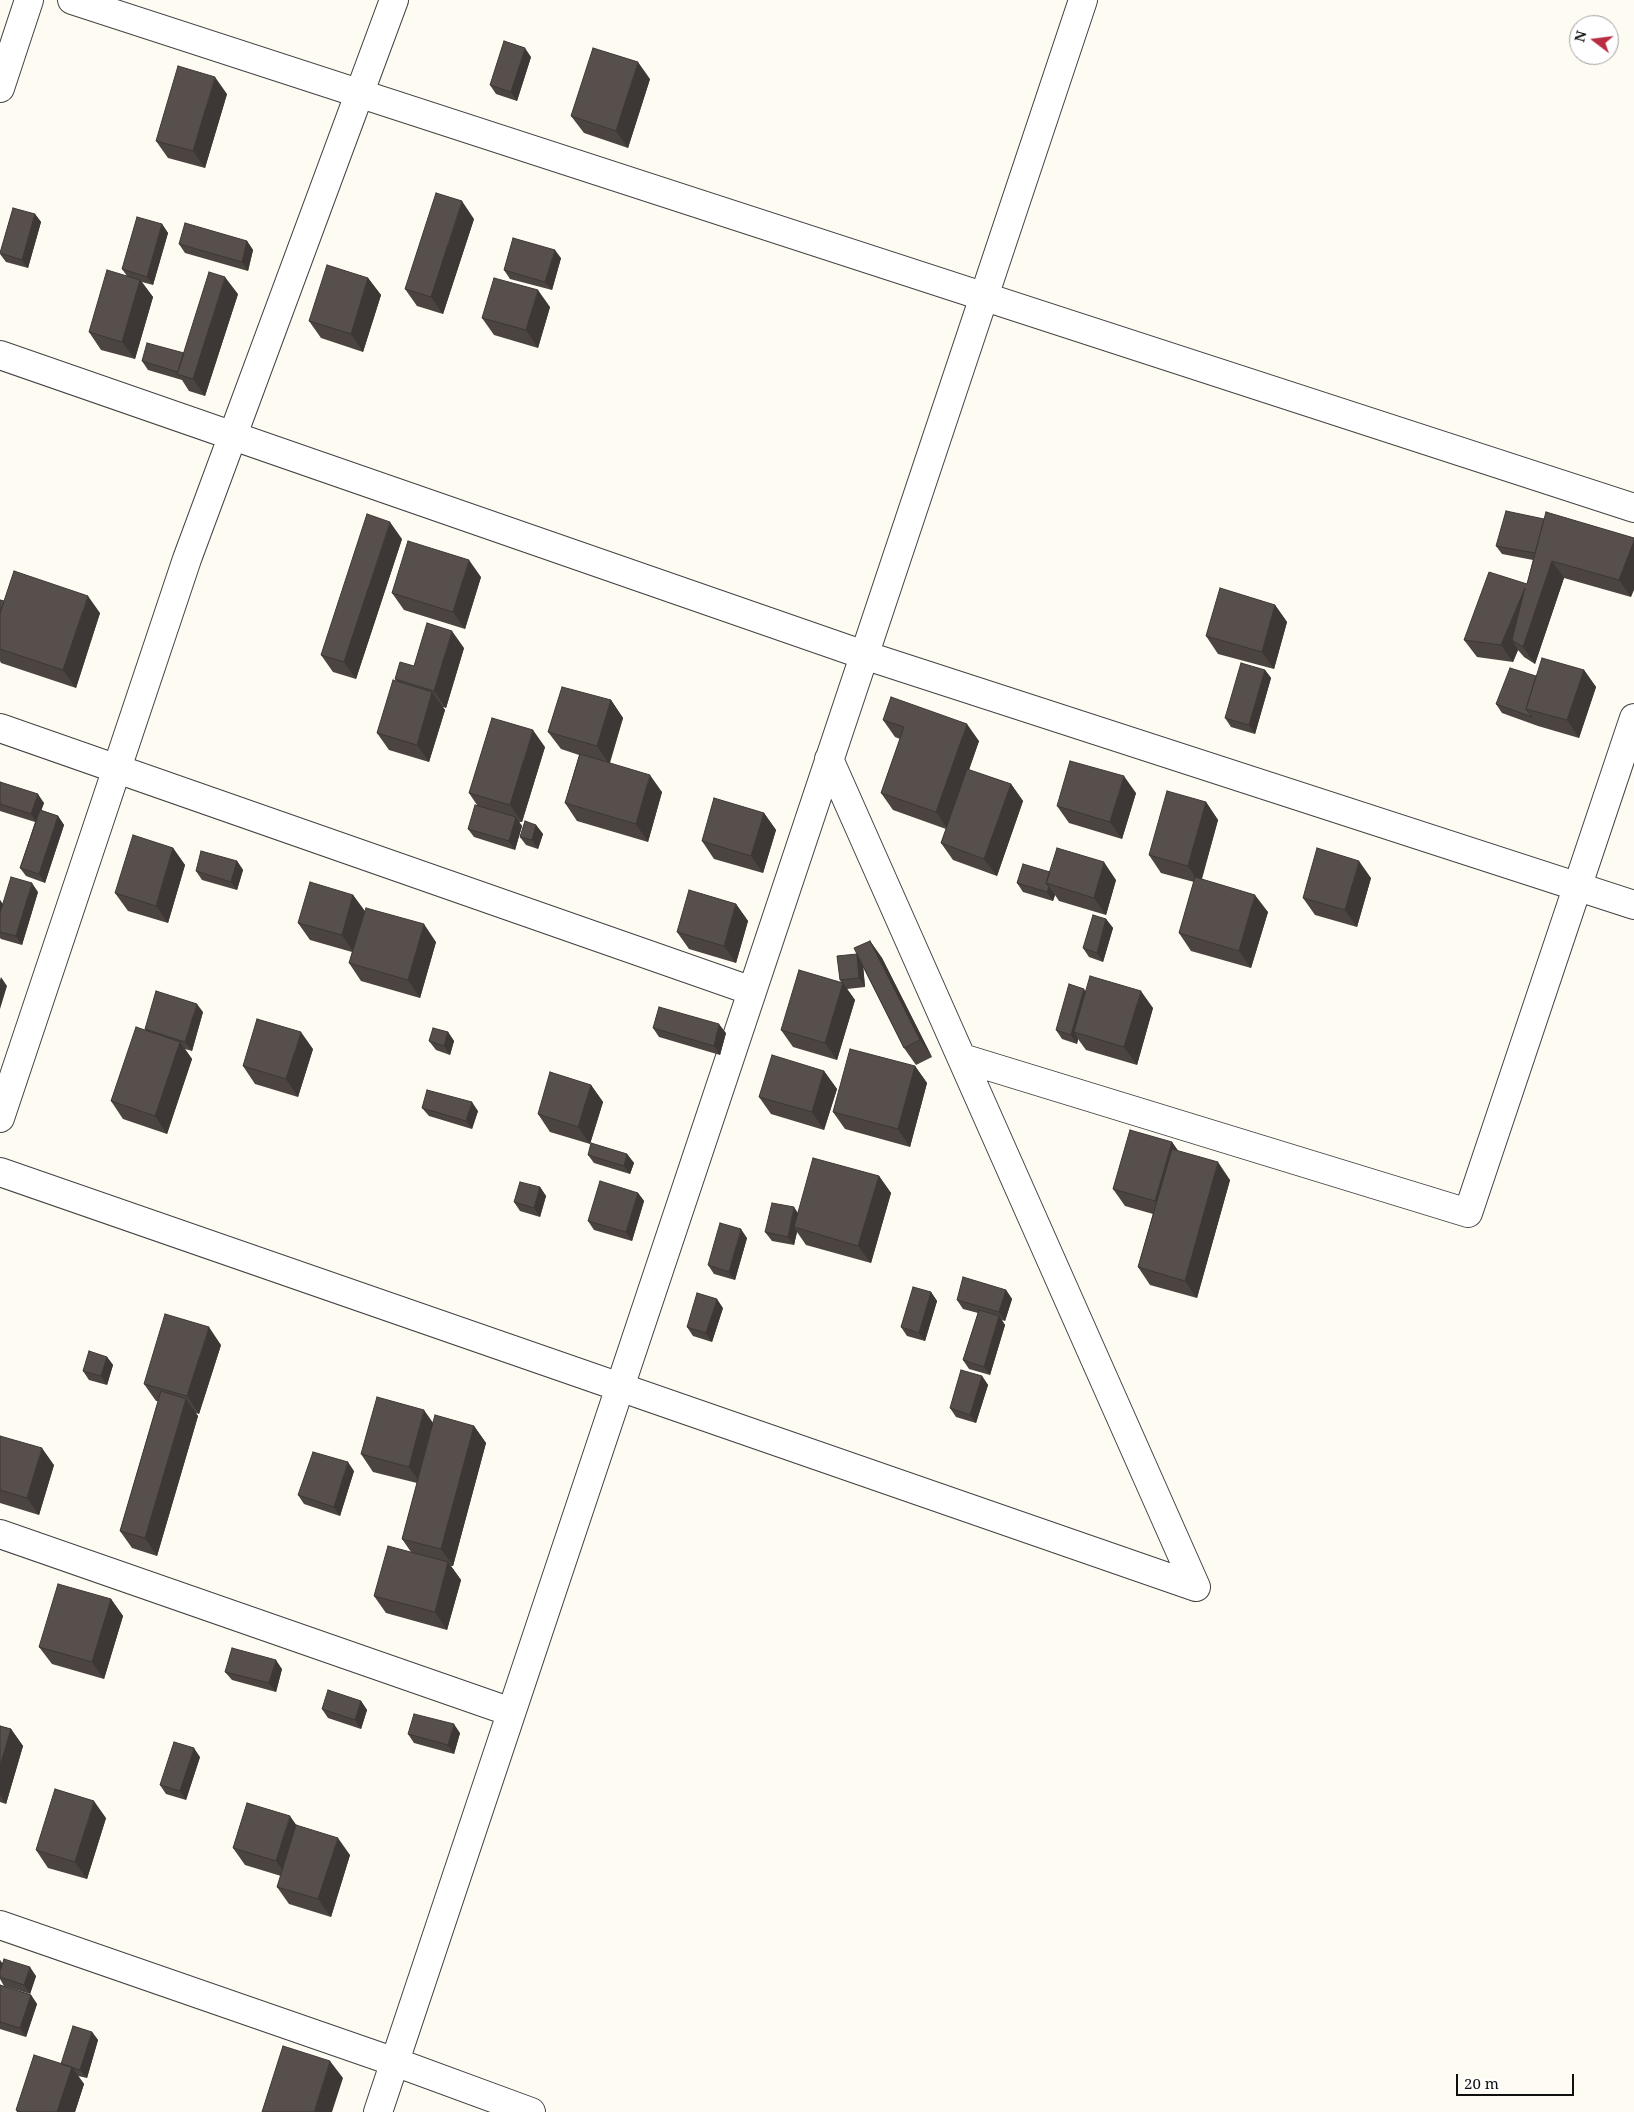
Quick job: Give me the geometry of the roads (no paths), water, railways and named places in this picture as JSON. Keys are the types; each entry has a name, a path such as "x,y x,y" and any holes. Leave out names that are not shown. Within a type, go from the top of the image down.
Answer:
{"street":[{"path":"0,88 29,0"},
{"path":"72,0 1634,508"},
{"path":"0,1118 188,559 394,0"},
{"path":"378,2112 1082,0"},
{"path":"0,355 864,655 1634,905"},
{"path":"962,1058 1468,1214 1634,718"},
{"path":"0,728 752,991"},
{"path":"0,1172 1196,1587 829,759"},
{"path":"0,1534 511,1712"},
{"path":"0,1925 395,2062 531,2112"}]}
